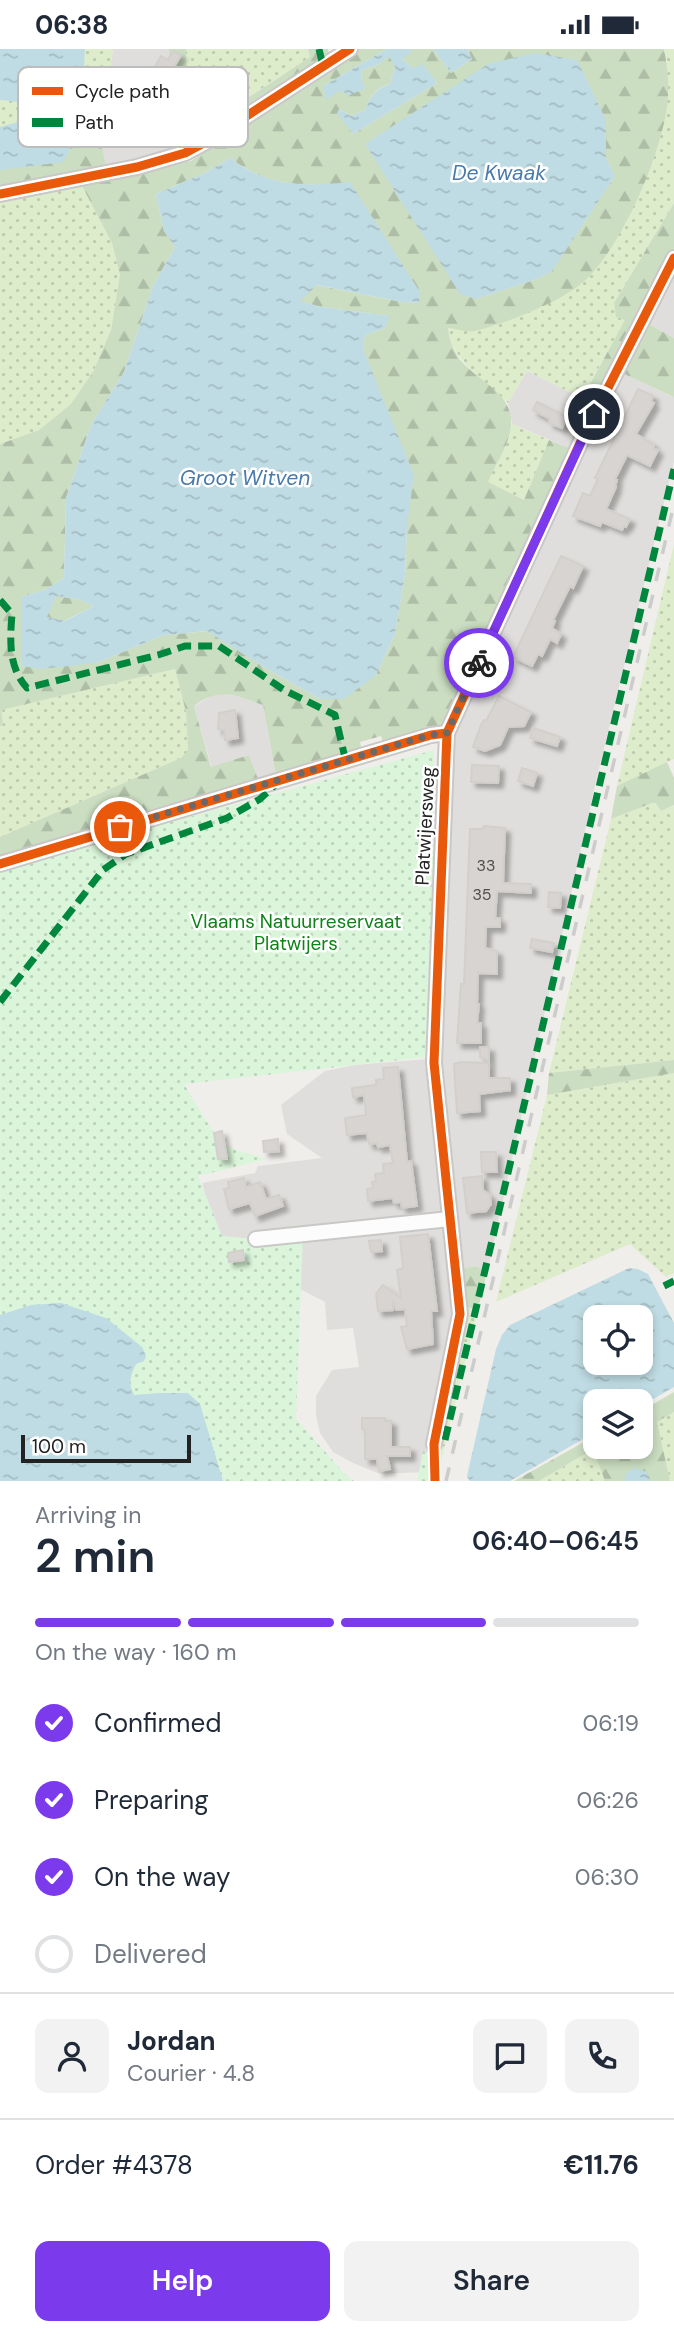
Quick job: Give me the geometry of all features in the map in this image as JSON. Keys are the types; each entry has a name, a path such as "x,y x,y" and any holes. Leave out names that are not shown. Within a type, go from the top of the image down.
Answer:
{"street":[{"path":"248,115 350,49"},
{"path":"0,194 137,167 185,153 196,147"},
{"name":"Platwijersweg","path":"434,1444 460,1314 434,1063 447,733 582,439 674,258"},
{"path":"0,864 430,735 447,733"},
{"path":"256,1239 450,1219"}],"shaded area":[{"path":"113,49 169,49 169,67 110,67"},
{"path":"96,147 178,147 178,150 106,167"},
{"path":"674,268 674,338 645,322"},
{"path":"527,371 592,403 572,449 512,424 508,403"},
{"path":"620,372 674,397 674,462 596,781 487,1272 476,1266 460,1269 439,1071 451,741"},
{"path":"216,693 242,697 263,705 276,775 258,779 249,755 212,768 194,706"},
{"path":"427,1059 455,1314 424,1472 380,1474 333,1452 320,1433 316,1415 316,1396 332,1370 359,1367 353,1328 327,1330 325,1302 221,1248 202,1183 255,1173 258,1166 322,1158 287,1134 281,1105 325,1071 355,1065"}],"green space":[{"path":"85,49 113,49 110,67 83,67"},
{"path":"169,49 186,49 186,67 168,66"},
{"path":"186,49 308,49 310,57 248,97 248,67 186,67"},
{"path":"308,49 328,49 330,58 248,110 248,98 310,57"},
{"path":"358,49 387,49 323,86 340,91 365,88 361,79 362,70 379,64 389,55 395,67 390,84 374,93 365,110 351,116 339,109 353,134 437,83 423,65 414,69 401,58 411,52 409,49 433,49 451,73 472,59 467,49 664,49 668,73 665,119 649,172 609,252 577,287 542,307 474,331 448,328 460,360 502,397 511,415 508,441 488,482 524,500 549,440 572,449 444,725 384,745 381,736 360,742 362,751 276,775 263,705 236,696 211,696 194,706 211,767 249,755 258,779 121,818 0,857 0,837 181,758 188,750 186,712 175,669 1,710 3,725 0,726 0,444 39,430 71,404 94,370 111,330 120,275 112,243 81,184 191,161 212,147 248,147 248,123","holes":["606,120 606,158 615,176 551,271 537,279 476,299","230,158 244,168 287,183 350,183 419,303 316,285 299,301 321,307 389,316 385,328 365,335 363,349 407,526 405,575 395,634 376,675 320,699 208,631 164,635 96,663 21,597 45,590 64,578 66,498 91,425 124,372 153,286 175,247 164,231 156,194 207,172"]},
{"path":"664,49 674,49 674,203 614,303 626,319 590,383 599,389 592,403 527,371 508,403 463,361 451,340 448,328 472,331 542,307 667,62"},
{"path":"0,100 18,101 18,122 0,127"},
{"path":"69,147 102,147 106,167 0,187 0,170 70,150"},
{"path":"81,184 112,243 120,276 111,330 94,370 71,404 39,430 0,444 0,201"},
{"path":"674,203 674,248 599,389 590,384 625,320 616,317 614,303"},
{"path":"645,322 674,338 674,397 620,372"},
{"path":"512,424 549,440 524,500 487,482 508,440"},
{"path":"674,544 674,759 617,786"},
{"path":"56,596 78,599 94,606 64,621 46,617"},
{"path":"175,669 186,712 188,751 181,758 0,837 0,726 3,724 0,710"},
{"name":"Vlaams Natuurreservaat Platwijers","path":"434,750 435,1056 184,1084 221,1145 267,1159 198,1176 222,1236 256,1239 303,1234 296,1419 354,1481 0,1481 0,873 87,845"},
{"path":"667,762 674,778 674,805 661,811 655,802 611,819 617,786"},
{"path":"655,802 661,811 674,805 674,1060 549,1073 611,819"},
{"path":"674,1060 674,1073 547,1095 549,1073"},
{"path":"674,1073 674,1273 666,1277 630,1244 496,1302 547,1095"},
{"path":"476,1266 487,1272 478,1309 465,1307 460,1269"},
{"path":"465,1307 478,1309 438,1473 431,1473"},
{"path":"674,1392 674,1412 657,1422 670,1481 605,1481 597,1459 653,1459 653,1404"},
{"path":"674,1412 674,1481 670,1481 657,1422"},
{"path":"583,1443 583,1455 539,1481 514,1481"},
{"path":"423,1451 439,1456 433,1481 417,1481"},
{"path":"583,1455 583,1459 597,1459 605,1481 539,1481"}],"water":[{"path":"0,49 85,49 84,67 18,67 18,102 0,100"},
{"path":"387,49 409,49 412,52 402,59 413,68 423,64 437,83 353,134 337,113 339,109 351,116 365,110 374,94 390,84 395,67 389,56 379,64 362,70 361,79 366,88 350,95 339,91 326,100 323,86"},
{"path":"433,49 467,49 472,59 451,73"},
{"name":"De Kwaak","path":"535,53 577,60 606,120 606,158 615,176 552,271 537,279 476,299 460,294 365,144 488,64"},
{"path":"18,122 18,147 69,147 70,150 63,162 0,170 0,127"},
{"name":"Groot Witven","path":"230,158 258,175 287,183 350,182 420,292 419,303 402,302 317,285 300,301 321,307 390,316 385,328 365,335 363,349 414,475 407,526 405,575 395,634 376,675 344,699 320,699 207,631 164,635 96,663 40,669 22,666 21,597 45,590 64,578 66,498 91,425 124,372 153,286 175,247 164,231 156,194 207,172","holes":["56,596 78,599 94,606 65,621 47,617"]},
{"path":"629,1268 638,1269 648,1274 674,1323 674,1387 653,1399 653,1389 583,1389 583,1439 510,1481 470,1481 467,1477 496,1349 510,1325"},
{"path":"61,1303 106,1318 142,1347 146,1356 144,1361 136,1364 130,1379 134,1395 188,1393 200,1404 223,1481 0,1481 0,1315 31,1305"},
{"path":"634,1468 647,1472 650,1481 625,1481 625,1474"}],"building":[{"path":"173,51 181,55 174,67 155,67 161,56 168,60"},
{"path":"638,389 653,396 651,401 654,403 636,434 658,450 650,466 627,455 615,479 616,487 606,509 630,519 626,527 622,530 602,522 600,526 573,516 583,493 590,496 598,479 595,478"},
{"path":"537,402 567,417 562,428 549,423 550,419 533,410"},
{"path":"561,556 583,566 553,620 555,621 552,628 561,634 557,643 550,639 542,656 538,654 532,666 513,657"},
{"path":"499,696 531,712 524,726 508,727 500,745 485,751 473,747 481,725 486,721"},
{"path":"235,710 238,738 225,740 224,730 218,729 219,713"},
{"path":"533,728 560,737 557,746 530,738"},
{"path":"472,765 499,766 498,783 471,782"},
{"path":"522,768 537,773 533,786 518,781"},
{"path":"484,826 505,828 503,883 531,884 531,893 497,891 495,918 500,918 500,927 486,927 485,948 497,951 497,974 478,973 477,1023 481,1023 481,1043 457,1043 461,984 464,984 470,829 483,829"},
{"path":"549,892 561,893 560,908 548,907"},
{"path":"532,939 554,943 552,952 530,948"},
{"path":"480,1047 489,1047 489,1061 480,1057"},
{"path":"489,1063 489,1078 510,1078 510,1090 479,1094 480,1111 457,1113 454,1064"},
{"path":"398,1067 407,1162 411,1161 417,1206 402,1208 401,1202 394,1203 393,1198 368,1201 367,1189 373,1188 375,1174 384,1173 383,1164 393,1163 390,1145 378,1147 377,1143 369,1144 367,1133 347,1135 345,1118 366,1115 364,1095 353,1097 352,1088 376,1085 376,1080 384,1079 383,1068"},
{"path":"222,1131 227,1159 218,1159 214,1133"},
{"path":"278,1139 279,1151 264,1152 263,1141"},
{"path":"481,1152 496,1152 497,1172 482,1172"},
{"path":"482,1176 483,1190 490,1195 491,1204 486,1211 467,1213 463,1178"},
{"path":"244,1178 246,1187 260,1182 266,1199 279,1195 283,1206 255,1216 250,1203 229,1209 224,1189 229,1188 228,1182"},
{"path":"428,1234 437,1311 431,1311 433,1344 407,1349 401,1327 407,1326 405,1309 396,1310 393,1300 393,1310 378,1311 376,1294 383,1285 401,1298 397,1270 403,1268 400,1237"},
{"path":"381,1240 382,1251 371,1252 369,1241"},
{"path":"243,1250 244,1260 229,1262 228,1253"},
{"path":"362,1418 385,1418 385,1421 391,1421 391,1447 410,1447 410,1456 387,1456 390,1469 379,1471 377,1459 365,1459 365,1429 362,1429"}],"railway":[{"path":"446,1481 674,504"}],"marked path":[{"path":"319,49 323,66"},
{"path":"445,1440 674,469"},
{"path":"0,600 12,614 13,662 27,688 185,646 219,646 284,690 335,715 346,762"},
{"path":"0,1002 103,870 126,854 227,818 260,799 276,784"},
{"path":"664,1286 674,1281"}],"cycle path":[{"path":"248,115 350,49"},
{"path":"0,194 137,167 185,153 196,147"},
{"path":"435,1481 434,1444 460,1314 434,1063 447,733 582,439 674,258"},
{"path":"0,864 431,735 447,733"}],"way so far":[{"path":"120,827 430,735 447,733 479,663"}],"route":[{"path":"479,663 594,414"}]}
